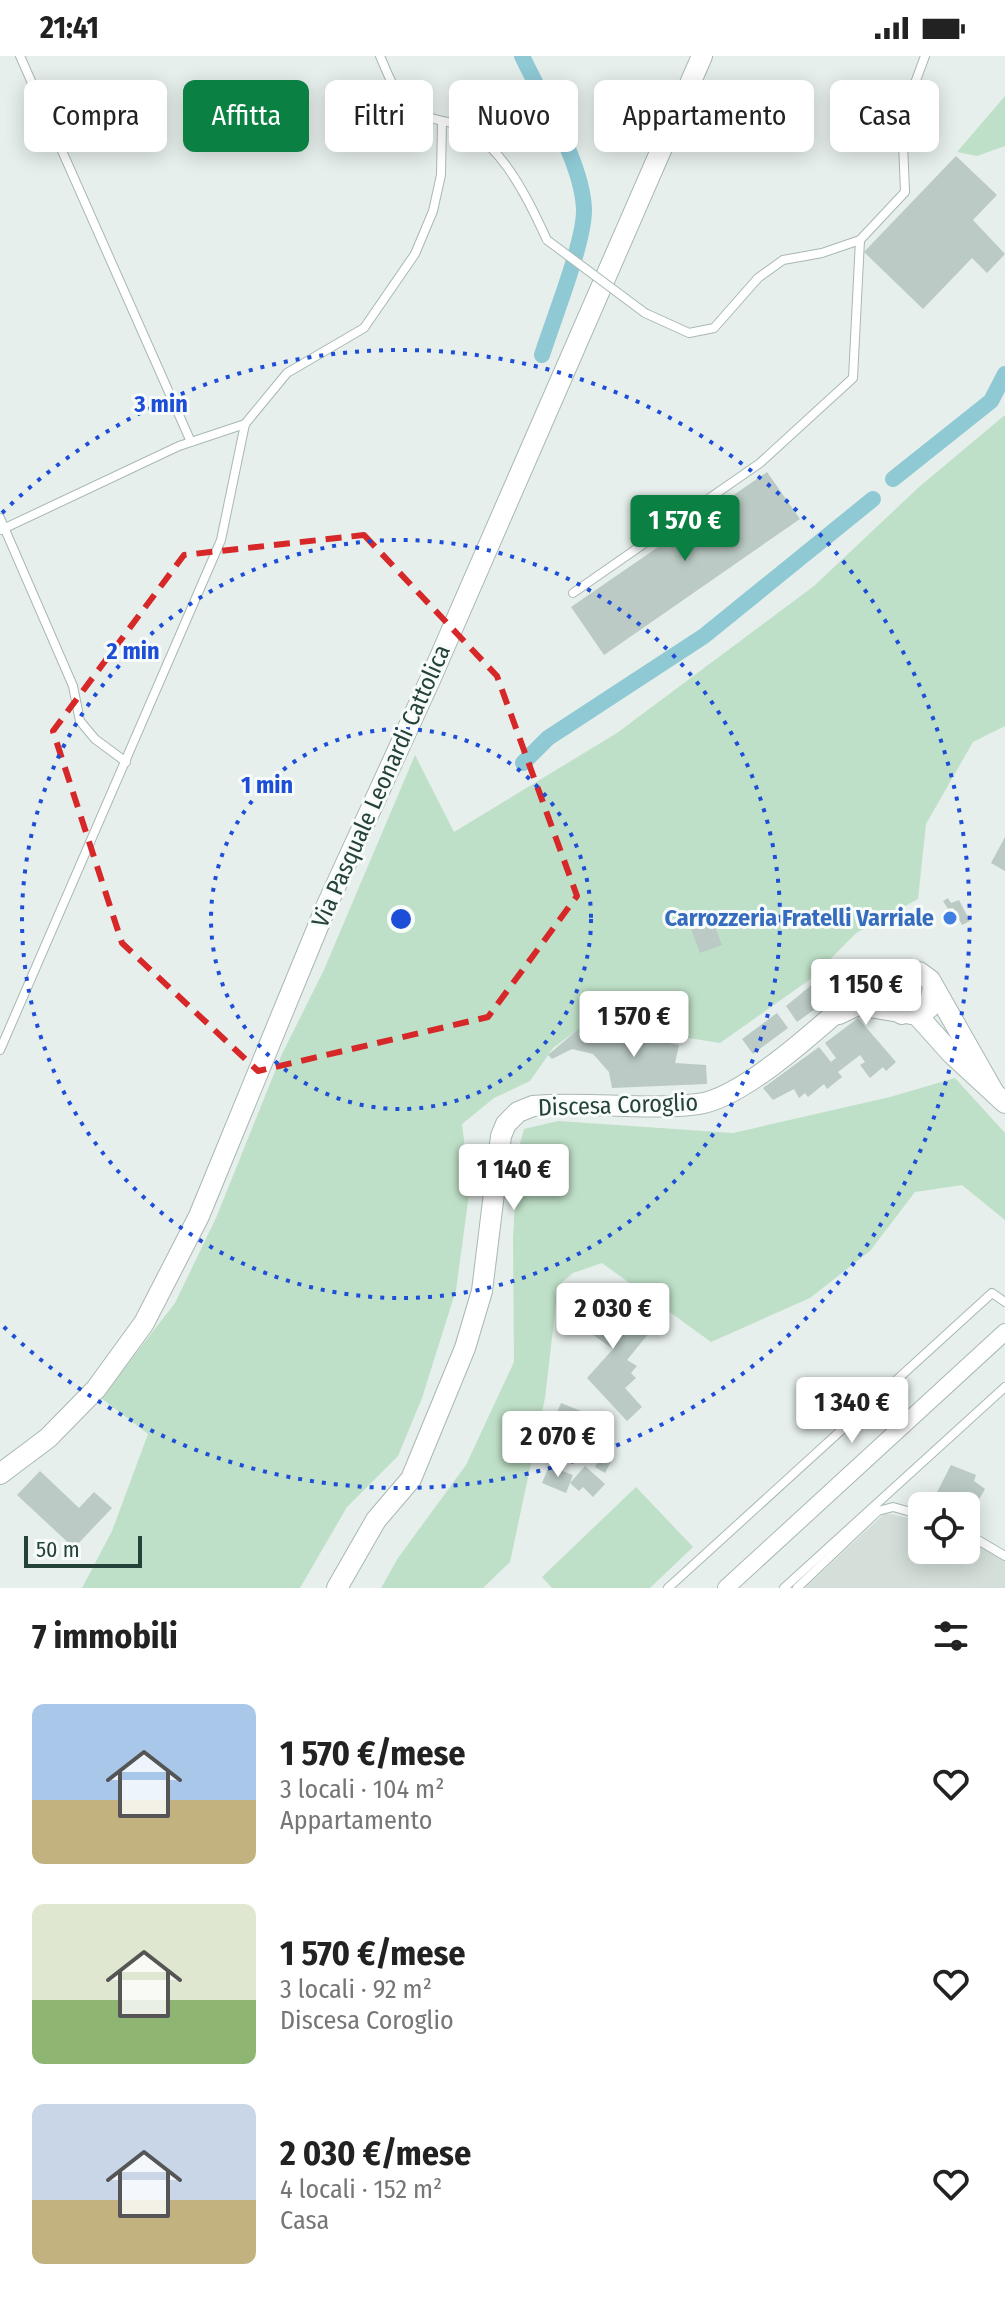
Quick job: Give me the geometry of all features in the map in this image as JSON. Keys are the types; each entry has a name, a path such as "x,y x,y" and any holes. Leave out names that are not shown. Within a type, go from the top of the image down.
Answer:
{"street":[{"name":"Via Pasquale Leonardi Cattolica","path":"0,1474 48,1438 96,1389 144,1323 199,1216 326,907 430,680 702,56"},
{"path":"904,972 919,972 933,987 999,1097 889,996 892,981 904,972"},
{"name":"Discesa Coroglio","path":"337,1588 376,1520 411,1479 465,1348 482,1291 499,1148 506,1124 518,1112 533,1106 688,1105 724,1097 757,1076 862,990 879,979 904,972"},
{"path":"909,1014 929,1008 933,987"},
{"name":"Discesa Coroglio","path":"829,1019 858,1005 909,1014"},
{"path":"726,1588 1005,1332"}],"lane":[{"path":"20,56 191,442"},
{"path":"380,56 398,97 424,117 457,123 494,151 530,204 547,240 645,313 689,333 714,328 758,278 783,260 822,253 860,240 905,192 902,118 925,56"},
{"path":"0,1050 221,540 245,424 287,373 364,328 415,254 436,199 441,175 442,121"},
{"path":"573,593 760,463 853,378 860,240"},
{"path":"2,529 191,442 245,424"},
{"path":"0,518 2,529 73,686 80,721 95,739 126,762"},
{"path":"668,1588 992,1293 1005,1302"},
{"path":"784,1588 1005,1387"},
{"path":"797,1588 878,1511 893,1507 908,1511"},
{"path":"980,1541 1005,1556"}],"highlighted area":[{"path":"364,535 497,676 577,896 488,1017 258,1071 122,943 53,731 184,555"}],"shaded area":[{"path":"885,1513 908,1518 908,1564 980,1564 980,1545 1005,1560 1005,1588 805,1588"}],"green space":[{"path":"1005,96 1005,146 977,156 957,152"},
{"path":"1005,415 1005,726 973,742 926,824 918,899 856,933 812,978 720,1043 588,1022 553,1048 530,1081 494,1098 462,1124 470,1187 456,1290 422,1398 398,1456 347,1507 300,1588 82,1588 112,1531 148,1434 101,1398 175,1303 216,1218 282,1054 323,972 415,755 454,832 617,733 814,586 919,487"},
{"path":"955,1078 1005,1133 1005,1220 962,1185 915,1192 870,1251 810,1298 711,1342 602,1263 573,1273 558,1286 545,1398 510,1562 483,1588 381,1588 398,1558 466,1465 514,1362 513,1238 518,1151 524,1129 558,1121 733,1133 890,1097"},
{"path":"636,1487 693,1547 650,1588 552,1588 542,1577"}],"building":[{"path":"956,156 997,195 973,220 1005,254 987,273 972,258 923,309 864,252"},
{"path":"767,472 800,519 604,655 571,607"},
{"path":"1005,837 1005,871 991,863"},
{"path":"948,898 951,903 959,900 970,921 962,925 953,908 948,909 943,901"},
{"path":"713,921 722,945 700,953 691,929"},
{"path":"820,978 833,996 797,1022 786,1006"},
{"path":"777,1013 788,1028 753,1054 742,1039"},
{"path":"858,1018 896,1062 886,1071 883,1067 870,1078 860,1065 865,1062 860,1055 838,1072 842,1077 827,1089 824,1084 808,1097 805,1093 799,1098 794,1089 773,1100 763,1088 819,1047 831,1062 836,1058 825,1043"},
{"path":"582,1026 679,1045 675,1063 706,1065 707,1084 612,1088 609,1072 593,1054 572,1049 552,1059 548,1055"},
{"path":"592,1291 649,1333 627,1360 637,1366 631,1373 636,1378 625,1388 642,1407 627,1421 587,1378 613,1349 572,1320"},
{"path":"561,1403 586,1413 566,1461 548,1453 551,1447 544,1444"},
{"path":"585,1442 613,1458 605,1473 595,1467 598,1461 580,1451"},
{"path":"951,1465 976,1475 974,1481 985,1489 980,1498 980,1492 937,1492"},
{"path":"549,1466 573,1475 566,1493 542,1483"},
{"path":"585,1466 605,1484 593,1497 583,1487 579,1491 570,1483"},
{"path":"40,1471 79,1508 94,1492 112,1508 74,1548 17,1495"}],"waterway":[{"path":"522,56 569,151 582,190 584,209 574,260 542,355"},
{"path":"893,479 991,401 1005,374"},
{"path":"523,763 548,738 704,636 873,499"}],"place":[{"name":"Carrozzeria Fratelli Varriale","path":"950,918"}]}
